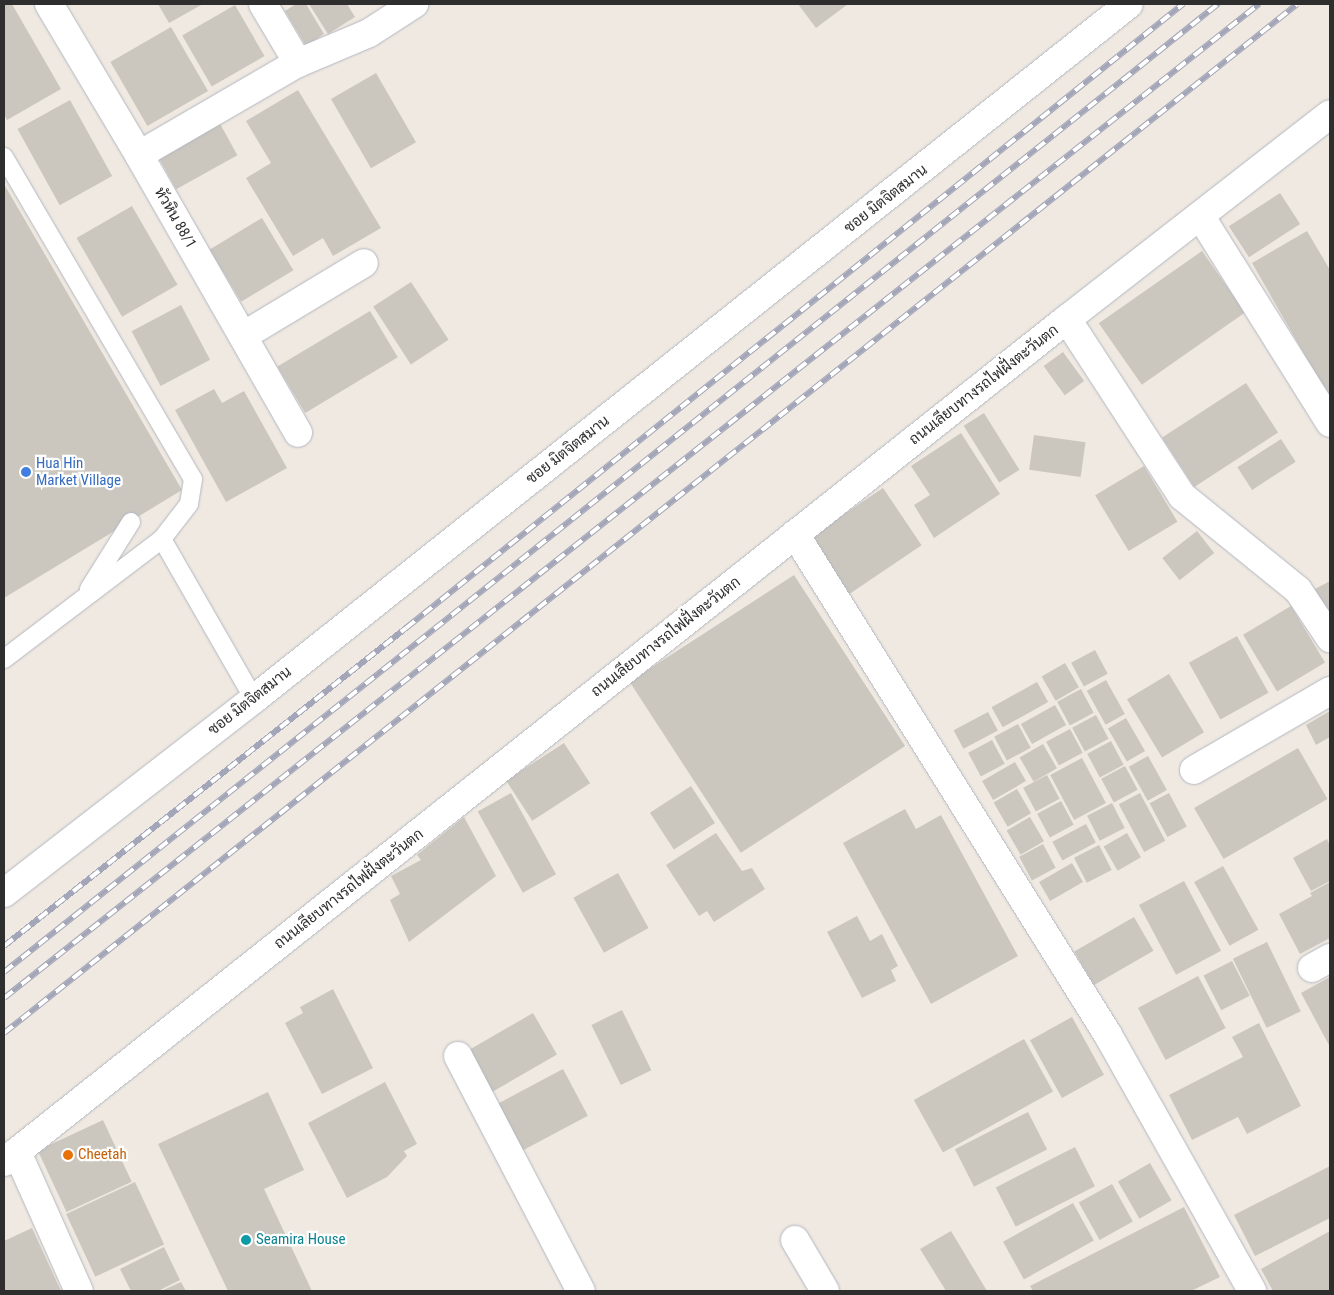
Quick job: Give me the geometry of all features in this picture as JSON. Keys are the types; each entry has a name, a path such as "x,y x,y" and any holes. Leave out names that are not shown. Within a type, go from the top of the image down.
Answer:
{"street":[{"name":"หัวหิน 88/1","path":"49,4 139,155 298,433"},
{"path":"263,4 298,63"},
{"path":"139,155 298,63 369,33 414,4"},
{"name":"ซอย มิตจิตสมาน","path":"4,893 254,699 1130,4"},
{"name":"ถนนเลียบทางรถไฟฝั่งตะวันตก","path":"10,1157 795,534 1330,114"},
{"path":"1201,217 1330,423"},
{"path":"243,336 364,263"},
{"path":"1068,319 1182,496 1298,590 1330,638"},
{"path":"795,534 1108,1035 1252,1291"},
{"path":"1194,770 1330,691"},
{"path":"458,1056 581,1291"},
{"path":"10,1157 78,1291"},
{"path":"795,1240 824,1291"}],"lane":[{"path":"4,157 78,297 193,479 189,504 162,538 4,659"},
{"path":"84,598 130,522"},
{"path":"162,538 254,699"}],"building":[{"path":"4,4 12,4 61,89 7,120 4,114"},
{"path":"158,4 203,4 169,23"},
{"path":"296,4 306,4 324,34 306,46 285,11"},
{"path":"309,4 347,4 355,17 328,34"},
{"path":"798,4 848,4 816,28"},
{"path":"235,5 264,56 212,87 182,36"},
{"path":"171,27 208,91 147,126 110,62"},
{"path":"376,73 416,142 371,168 331,99"},
{"path":"298,90 381,228 333,256 323,238 293,256 246,178 271,163 246,121"},
{"path":"70,100 112,176 60,205 18,129"},
{"path":"219,122 237,155 176,189 158,156"},
{"path":"4,184 182,490 4,598"},
{"path":"1280,193 1300,224 1249,257 1229,226"},
{"path":"132,206 178,285 122,317 77,238"},
{"path":"262,218 293,270 241,302 210,249"},
{"path":"1307,231 1330,270 1330,399 1252,263"},
{"path":"1202,251 1245,312 1142,385 1099,323"},
{"path":"411,282 449,340 411,364 373,307"},
{"path":"181,305 210,360 161,386 132,331"},
{"path":"370,311 398,357 305,413 277,367"},
{"path":"1063,352 1084,381 1065,395 1044,366"},
{"path":"1246,383 1278,432 1194,487 1162,437"},
{"path":"214,389 222,403 244,391 287,468 226,502 175,410"},
{"path":"984,413 1020,470 999,483 964,426"},
{"path":"961,433 1000,494 934,538 914,505 930,495 911,466"},
{"path":"1034,435 1085,442 1081,477 1029,470"},
{"path":"1281,439 1296,462 1252,490 1237,467"},
{"path":"1144,466 1177,522 1129,551 1095,495"},
{"path":"883,488 922,545 849,594 810,537"},
{"path":"1197,531 1214,553 1180,580 1162,558"},
{"path":"794,575 905,746 741,853 630,682"},
{"path":"1330,581 1330,616 1315,589"},
{"path":"1291,606 1325,663 1277,691 1243,635"},
{"path":"1237,636 1269,693 1220,720 1189,663"},
{"path":"1095,650 1108,674 1084,687 1071,663"},
{"path":"1065,663 1079,687 1056,701 1042,676"},
{"path":"1169,674 1204,732 1162,758 1127,699"},
{"path":"1106,680 1125,714 1106,725 1087,691"},
{"path":"1037,682 1048,702 1003,727 992,707"},
{"path":"1081,689 1094,713 1070,726 1057,702"},
{"path":"1055,705 1066,725 1032,744 1021,724"},
{"path":"1330,711 1330,737 1316,745 1306,725"},
{"path":"988,712 998,731 963,749 954,730"},
{"path":"1096,715 1109,739 1085,752 1072,728"},
{"path":"1126,718 1145,751 1127,761 1108,728"},
{"path":"1018,724 1031,748 1007,761 994,737"},
{"path":"1070,729 1083,753 1059,766 1046,742"},
{"path":"992,740 1005,764 981,777 968,753"},
{"path":"1111,741 1124,765 1100,778 1087,754"},
{"path":"564,743 590,783 532,821 506,781"},
{"path":"1043,744 1057,768 1034,782 1020,758"},
{"path":"1298,748 1328,799 1224,859 1194,808"},
{"path":"1148,756 1167,790 1148,801 1129,767"},
{"path":"1082,758 1106,803 1074,820 1050,775"},
{"path":"1015,762 1026,781 993,800 982,781"},
{"path":"1125,766 1138,790 1114,803 1101,779"},
{"path":"1047,775 1060,799 1036,812 1023,788"},
{"path":"691,786 715,823 674,850 650,813"},
{"path":"1017,789 1031,813 1008,827 994,802"},
{"path":"511,793 556,874 523,893 478,811"},
{"path":"1140,793 1165,841 1144,852 1119,804"},
{"path":"1169,793 1187,827 1167,837 1150,803"},
{"path":"1061,801 1074,825 1050,838 1037,814"},
{"path":"1112,803 1125,828 1100,841 1087,816"},
{"path":"905,809 916,829 941,815 1018,956 931,1004 843,843"},
{"path":"464,817 496,876 409,942 390,900 400,894 391,876 421,860 417,855"},
{"path":"1030,817 1044,841 1021,855 1007,830"},
{"path":"1086,824 1096,843 1062,860 1052,842"},
{"path":"716,833 742,871 752,868 765,889 714,922 707,911 699,916 666,865"},
{"path":"1127,833 1141,857 1118,871 1104,846"},
{"path":"1327,839 1330,846 1330,881 1311,891 1293,858"},
{"path":"1043,844 1056,868 1032,881 1019,857"},
{"path":"1099,845 1112,870 1087,883 1074,858"},
{"path":"1072,863 1083,882 1050,901 1039,882"},
{"path":"1223,866 1258,930 1230,946 1194,882"},
{"path":"618,873 649,928 604,953 573,898"},
{"path":"1184,881 1221,951 1176,975 1139,905"},
{"path":"1330,882 1330,938 1300,954 1279,914 1312,896 1310,893"},
{"path":"857,916 870,941 882,934 898,966 891,970 896,981 862,998 827,932"},
{"path":"1134,917 1154,951 1094,985 1074,952"},
{"path":"1267,942 1301,1011 1267,1028 1233,959"},
{"path":"1232,961 1250,996 1221,1010 1203,976"},
{"path":"1198,976 1226,1028 1166,1060 1138,1008"},
{"path":"1330,977 1330,1047 1301,993"},
{"path":"333,989 373,1068 322,1094 285,1023 303,1013 300,1007"},
{"path":"622,1010 651,1070 621,1085 591,1025"},
{"path":"533,1013 557,1055 488,1095 464,1053"},
{"path":"1072,1017 1104,1075 1062,1098 1030,1040"},
{"path":"1259,1023 1301,1106 1247,1134 1238,1117 1192,1140 1169,1095 1243,1057 1232,1037"},
{"path":"1024,1039 1053,1091 943,1153 914,1100"},
{"path":"563,1069 588,1116 515,1154 491,1107"},
{"path":"385,1082 417,1144 404,1151 407,1156 387,1177 347,1198 308,1123"},
{"name":"Seamira House","path":"268,1092 304,1170 264,1189 312,1291 228,1291 158,1144"},
{"path":"1028,1112 1047,1149 974,1187 955,1149"},
{"path":"103,1120 132,1182 66,1212 38,1150"},
{"path":"1075,1147 1095,1186 1016,1227 996,1187"},
{"path":"1150,1163 1172,1200 1139,1219 1118,1182"},
{"path":"1330,1166 1330,1218 1255,1256 1234,1215"},
{"path":"135,1182 164,1245 95,1277 66,1214"},
{"path":"1112,1184 1133,1222 1100,1240 1079,1202"},
{"path":"1073,1203 1094,1241 1024,1279 1003,1242"},
{"path":"1184,1207 1220,1277 1191,1291 1033,1291 1030,1286"},
{"path":"32,1228 61,1291 4,1291 4,1241"},
{"path":"951,1231 987,1291 946,1291 920,1249"},
{"path":"1330,1231 1330,1291 1273,1291 1261,1269"},
{"path":"164,1247 180,1280 158,1291 131,1291 120,1269"},
{"path":"181,1282 186,1291 161,1291"}],"railway":[{"path":"4,946 406,628 1183,4"},
{"path":"4,972 1218,4"},
{"path":"4,998 1259,4"},
{"path":"4,1033 1297,4"}],"place":[{"name":"Hua Hin Market Village","path":"26,472"},
{"name":"Cheetah","path":"68,1155"},
{"name":"Seamira House","path":"246,1240"}]}
